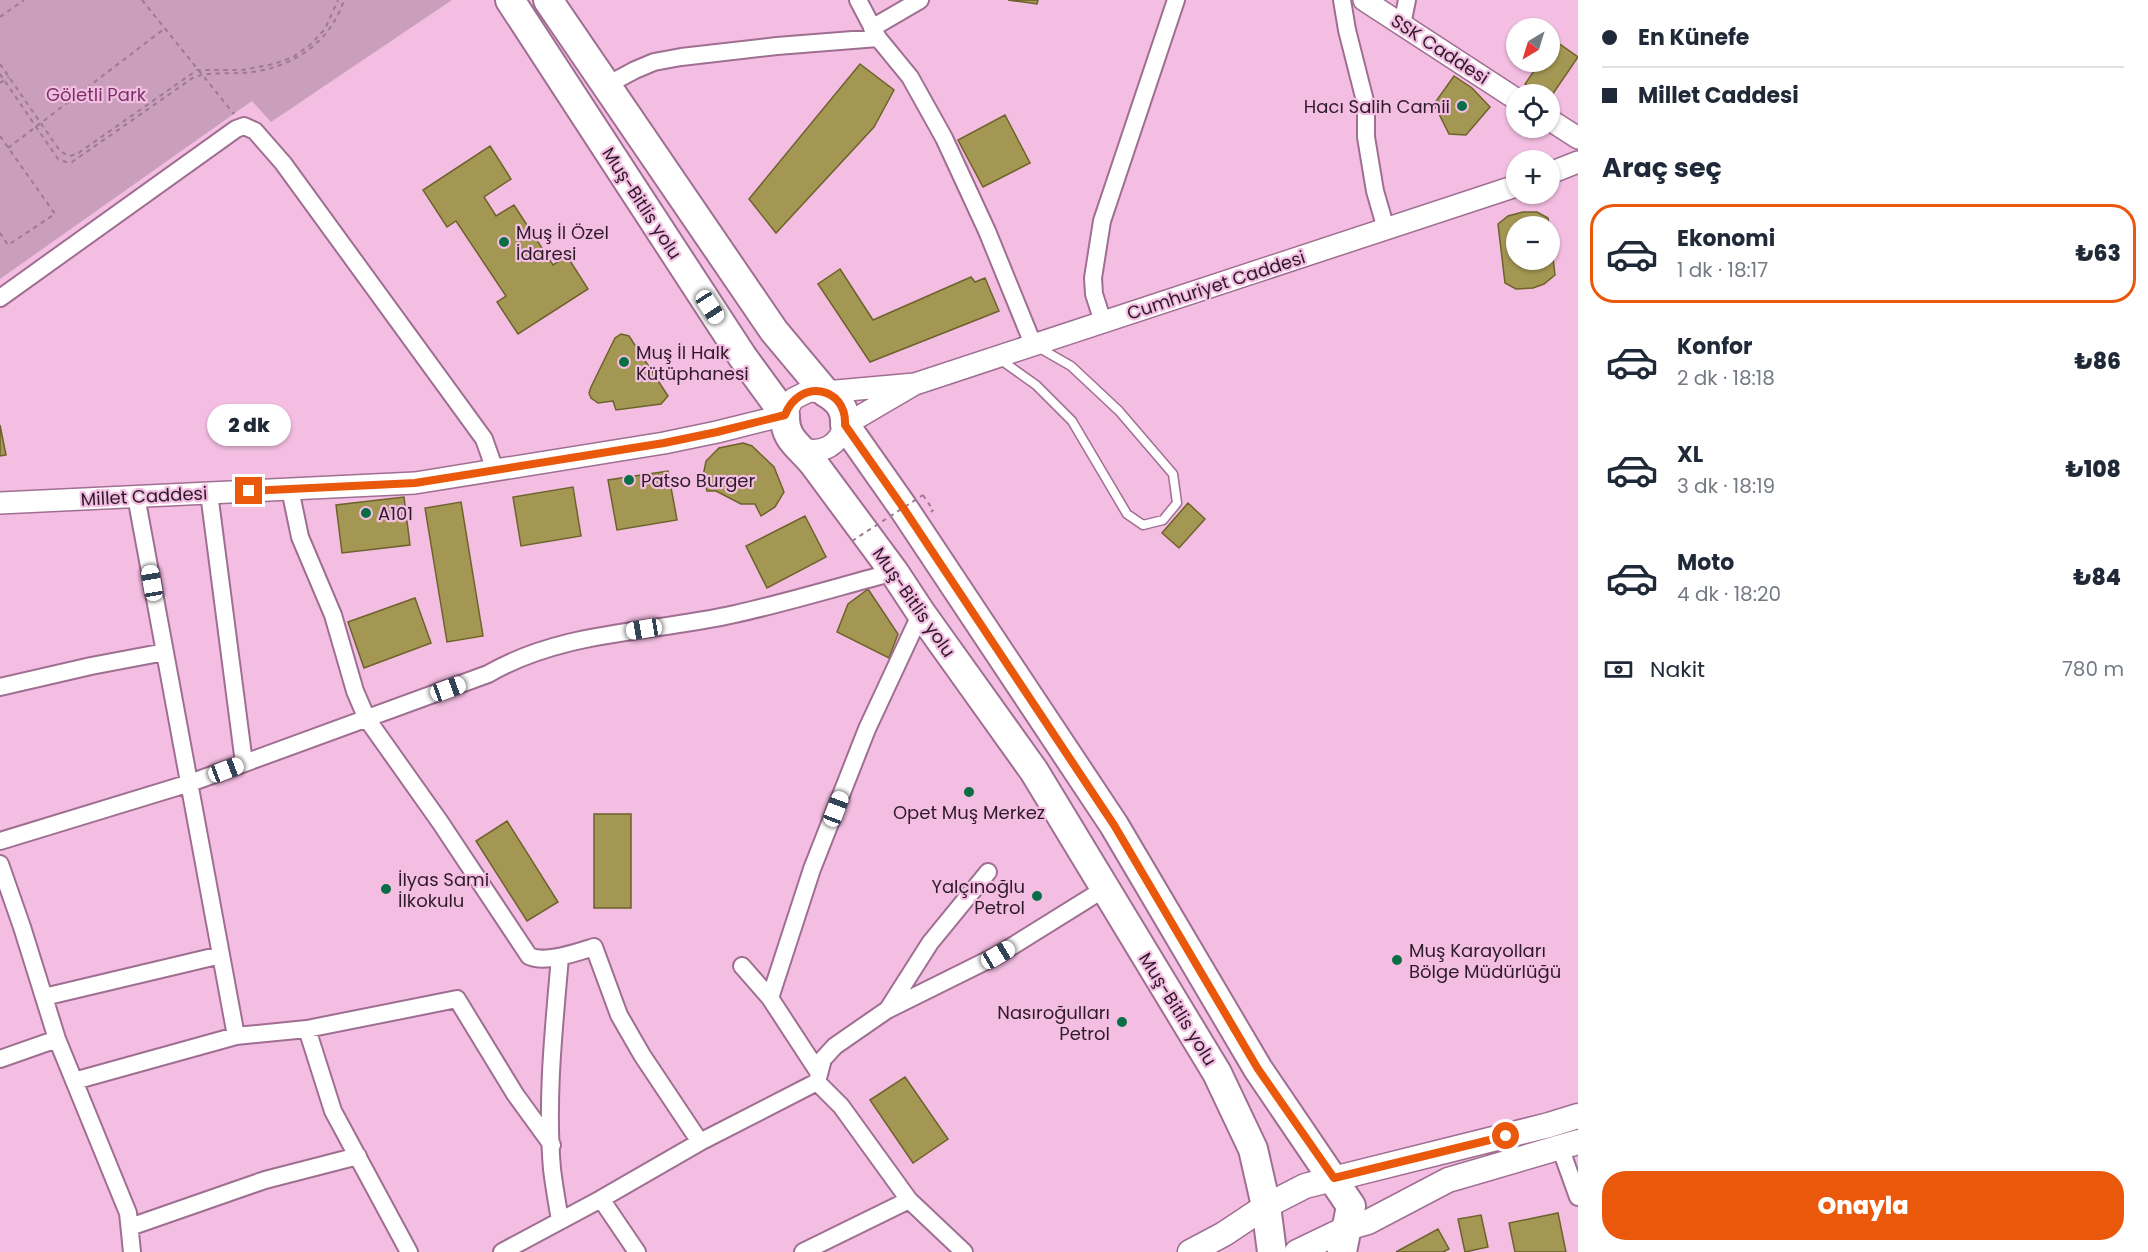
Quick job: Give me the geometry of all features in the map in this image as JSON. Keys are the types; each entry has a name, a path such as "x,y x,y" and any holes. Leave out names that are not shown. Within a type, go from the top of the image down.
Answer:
{"highway":[{"name":"Muş-Bitlis yolu","path":"510,0 736,347 785,415 784,424 791,440 802,449 894,572 1034,771 1217,1073 1253,1149 1270,1229"},
{"name":"Muş-Bitlis yolu","path":"548,0 774,331 825,392 841,405 845,425 902,506 1114,825 1258,1069 1334,1178 1331,1236"}],"main road":[{"path":"1190,1252 1224,1234 1270,1229 1305,1186 1578,1116"},
{"path":"1331,1236 1368,1222 1448,1180 1569,1144"}],"street":[{"path":"858,0 875,33 910,76 944,138 987,231 1033,344"},
{"path":"607,86 654,62 875,33 920,0"},
{"path":"1103,322 1094,294 1093,278 1102,221 1176,0"},
{"path":"1342,0 1347,30 1366,105 1366,137 1375,191 1386,229"},
{"name":"SSK Caddesi","path":"1364,0 1506,93"},
{"path":"1402,25 1407,0"},
{"path":"0,298 236,129 244,126 255,131 283,163 484,439 495,470"},
{"path":"1560,126 1578,138"},
{"path":"1560,169 1578,162"},
{"name":"Cumhuriyet Caddesi","path":"802,449 823,450 832,446 842,435 845,425 915,384 1506,189"},
{"name":"Cumhuriyet Caddesi","path":"785,415 793,399 801,394 817,390 825,392 915,384"},
{"name":"Millet Caddesi","path":"0,503 415,483 664,443 785,415"},
{"path":"290,489 300,537 333,615 355,691 367,719 440,822 529,956 540,959 560,957 594,947 619,1016 700,1142"},
{"path":"209,493 244,763"},
{"path":"136,496 236,1036"},
{"path":"0,841 190,783 488,674 523,656 576,640 734,615 894,572"},
{"path":"770,998 812,869 867,729 921,613"},
{"path":"0,687 165,652"},
{"path":"0,864 57,1039 128,1213 132,1252"},
{"path":"887,1010 930,943 988,872"},
{"path":"502,1252 818,1077 823,1059 835,1046 887,1010 998,955 1104,889"},
{"path":"44,997 221,955"},
{"path":"560,957 552,1051 552,1169 560,1220"},
{"path":"742,966 770,998 818,1077 909,1200 964,1252"},
{"path":"74,1081 236,1036 307,1029 457,999 515,1094 552,1145"},
{"path":"307,1029 333,1111 409,1252"},
{"path":"0,1059 57,1039"},
{"path":"1569,1144 1578,1197"},
{"path":"130,1227 264,1180 358,1156"},
{"path":"601,1199 637,1252"},
{"path":"803,1252 909,1200"}],"lane":[{"path":"998,357 1036,385 1072,421 1127,514 1143,525 1162,520 1177,503 1173,474 1119,411 1071,366 1033,344"}],"path":[{"path":"0,17 24,0"},
{"path":"142,0 244,126"},
{"path":"0,64 64,154 69,156 77,154 197,70 242,70 274,64 293,57 310,45 325,29 338,0"},
{"path":"0,74 58,159 72,162 194,77 275,69 293,61 312,48 328,32 344,0"},
{"path":"9,148 164,28"},
{"path":"0,82 9,77"},
{"path":"0,136 55,214 8,245 0,233"},
{"path":"852,542 923,495 933,510"}],"green space":[{"name":"Göletli Park","path":"0,0 452,0 271,122 252,101 0,279"}],"building":[{"path":"1008,0 1038,0 1037,4"},
{"path":"1560,44 1578,57 1560,84 1525,84 1533,72 1560,72"},
{"path":"860,64 894,90 874,127 776,233 749,199"},
{"name":"Hacı Salih Camii","path":"1454,76 1472,88 1490,107 1466,135 1449,134 1434,104"},
{"path":"1005,115 1030,163 983,187 958,140"},
{"name":"Muş İl Özel İdaresi","path":"490,146 511,179 484,197 496,216 514,205 553,265 567,256 588,289 518,334 497,302 506,296 456,221 447,227 423,190"},
{"path":"1523,212 1537,212 1544,216 1508,216"},
{"path":"1506,218 1506,270 1554,270 1555,275 1544,284 1533,288 1516,289 1505,283 1498,224"},
{"path":"840,269 873,320 971,277 975,282 985,278 999,311 870,362 818,284"},
{"name":"Muş İl Halk Kütüphanesi","path":"621,334 629,336 668,396 661,404 616,410 613,401 598,403 591,398 589,393 591,387 615,338"},
{"path":"0,425 6,455 0,456"},
{"path":"743,443 752,446 774,467 784,492 775,507 761,516 755,504 741,504 716,491 707,491 703,476 706,461 719,448"},
{"path":"668,471 677,520 617,530 608,480"},
{"path":"573,487 581,536 521,546 513,497"},
{"path":"404,497 410,545 342,553 336,505"},
{"path":"461,502 483,636 447,642 425,508"},
{"path":"1188,503 1205,519 1179,548 1162,533"},
{"path":"805,516 826,557 767,588 746,546"},
{"path":"868,589 898,634 889,658 837,632 848,604"},
{"path":"415,598 431,643 364,668 348,622"},
{"path":"594,814 631,814 631,908 594,908"},
{"path":"507,821 558,902 527,921 476,841"},
{"path":"905,1077 948,1139 913,1163 870,1100"},
{"path":"1558,1213 1566,1252 1515,1252 1509,1223"},
{"path":"1481,1215 1488,1247 1465,1252 1458,1219"},
{"path":"1438,1229 1449,1249 1443,1252 1396,1252"}],"place":[{"name":"Hacı Salih Camii","path":"1462,106"},
{"name":"Muş İl Özel İdaresi","path":"504,242"},
{"name":"Muş İl Halk Kütüphanesi","path":"624,362"},
{"name":"Patso Burger","path":"629,480"},
{"name":"A101","path":"366,513"},
{"name":"Opet Muş Merkez","path":"969,792"},
{"name":"İlyas Sami İlkokulu","path":"386,889"},
{"name":"Yalçınoğlu Petrol","path":"1037,896"},
{"name":"Muş Karayolları Bölge Müdürlüğü","path":"1397,960"},
{"name":"Nasıroğulları Petrol","path":"1122,1022"}],"route":[{"path":"249,491 415,483 664,443 785,415 793,399 801,394 817,390 825,392 841,405 845,425 902,506 1114,825 1258,1069 1334,1178 1506,1136"}]}
